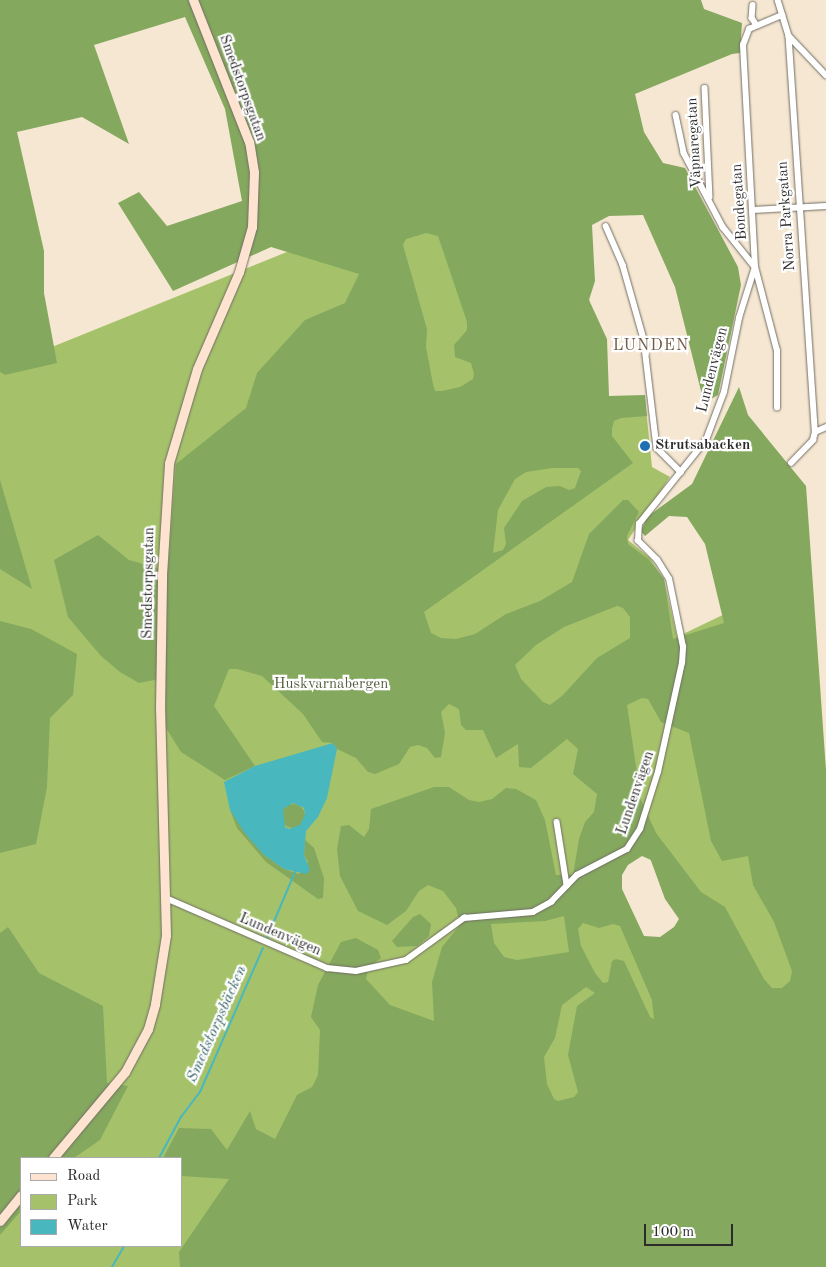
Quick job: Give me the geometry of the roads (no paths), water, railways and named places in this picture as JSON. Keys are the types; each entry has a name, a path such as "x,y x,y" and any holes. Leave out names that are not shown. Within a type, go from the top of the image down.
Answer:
{"street":[{"name":"Smedstorpsgatan","path":"54,1157 111,1091 148,1029 161,976 166,898 160,709 162,575 169,463 197,369 239,272 252,227 254,197 252,159 244,127 193,0"},
{"name":"Norra Parkgatan","path":"778,0 789,36 815,432"},
{"path":"753,5 752,18 756,24 782,15"},
{"name":"Bondegatan","path":"756,24 749,29 743,45 755,267 777,351 777,408"},
{"path":"789,36 826,75"},
{"name":"Väpnaregatan","path":"705,88 710,197"},
{"name":"Väpnaregatan","path":"676,115 684,153 710,197 723,227 755,267"},
{"path":"753,210 826,206"},
{"path":"606,226 623,265 644,339 656,448 681,472"},
{"name":"Lundenvägen","path":"166,898 327,968 356,971 406,960 464,918 532,912 551,902 583,872 617,857 634,841 667,740 681,672 683,647 669,579 657,560 642,547 637,534 641,518 698,452 714,420 755,267"},
{"path":"790,463 813,440 815,432 826,427"},
{"path":"557,822 567,885"},
{"path":"0,1221 20,1196"}],"water":[{"path":"333,743 337,749 327,798 318,817 306,831 304,855 310,870 306,874 284,869 263,854 244,832 230,810 224,782 255,766","holes":["293,803 304,808 305,815 300,825 289,829 285,827 283,809"]}],"waterway":[{"name":"Smedstorpsbäcken","path":"267,938 295,872"},
{"name":"Smedstorpsbäcken","path":"160,1157 181,1117 200,1092 263,948"},
{"name":"Smedstorpsbäcken","path":"112,1267 123,1247"}],"place":[{"name":"Strutsabacken","path":"645,446"}],"district":[{"name":"LUNDEN","path":"651,346"}],"park label":[{"name":"Huskvarnabergen","path":"331,685"}]}
